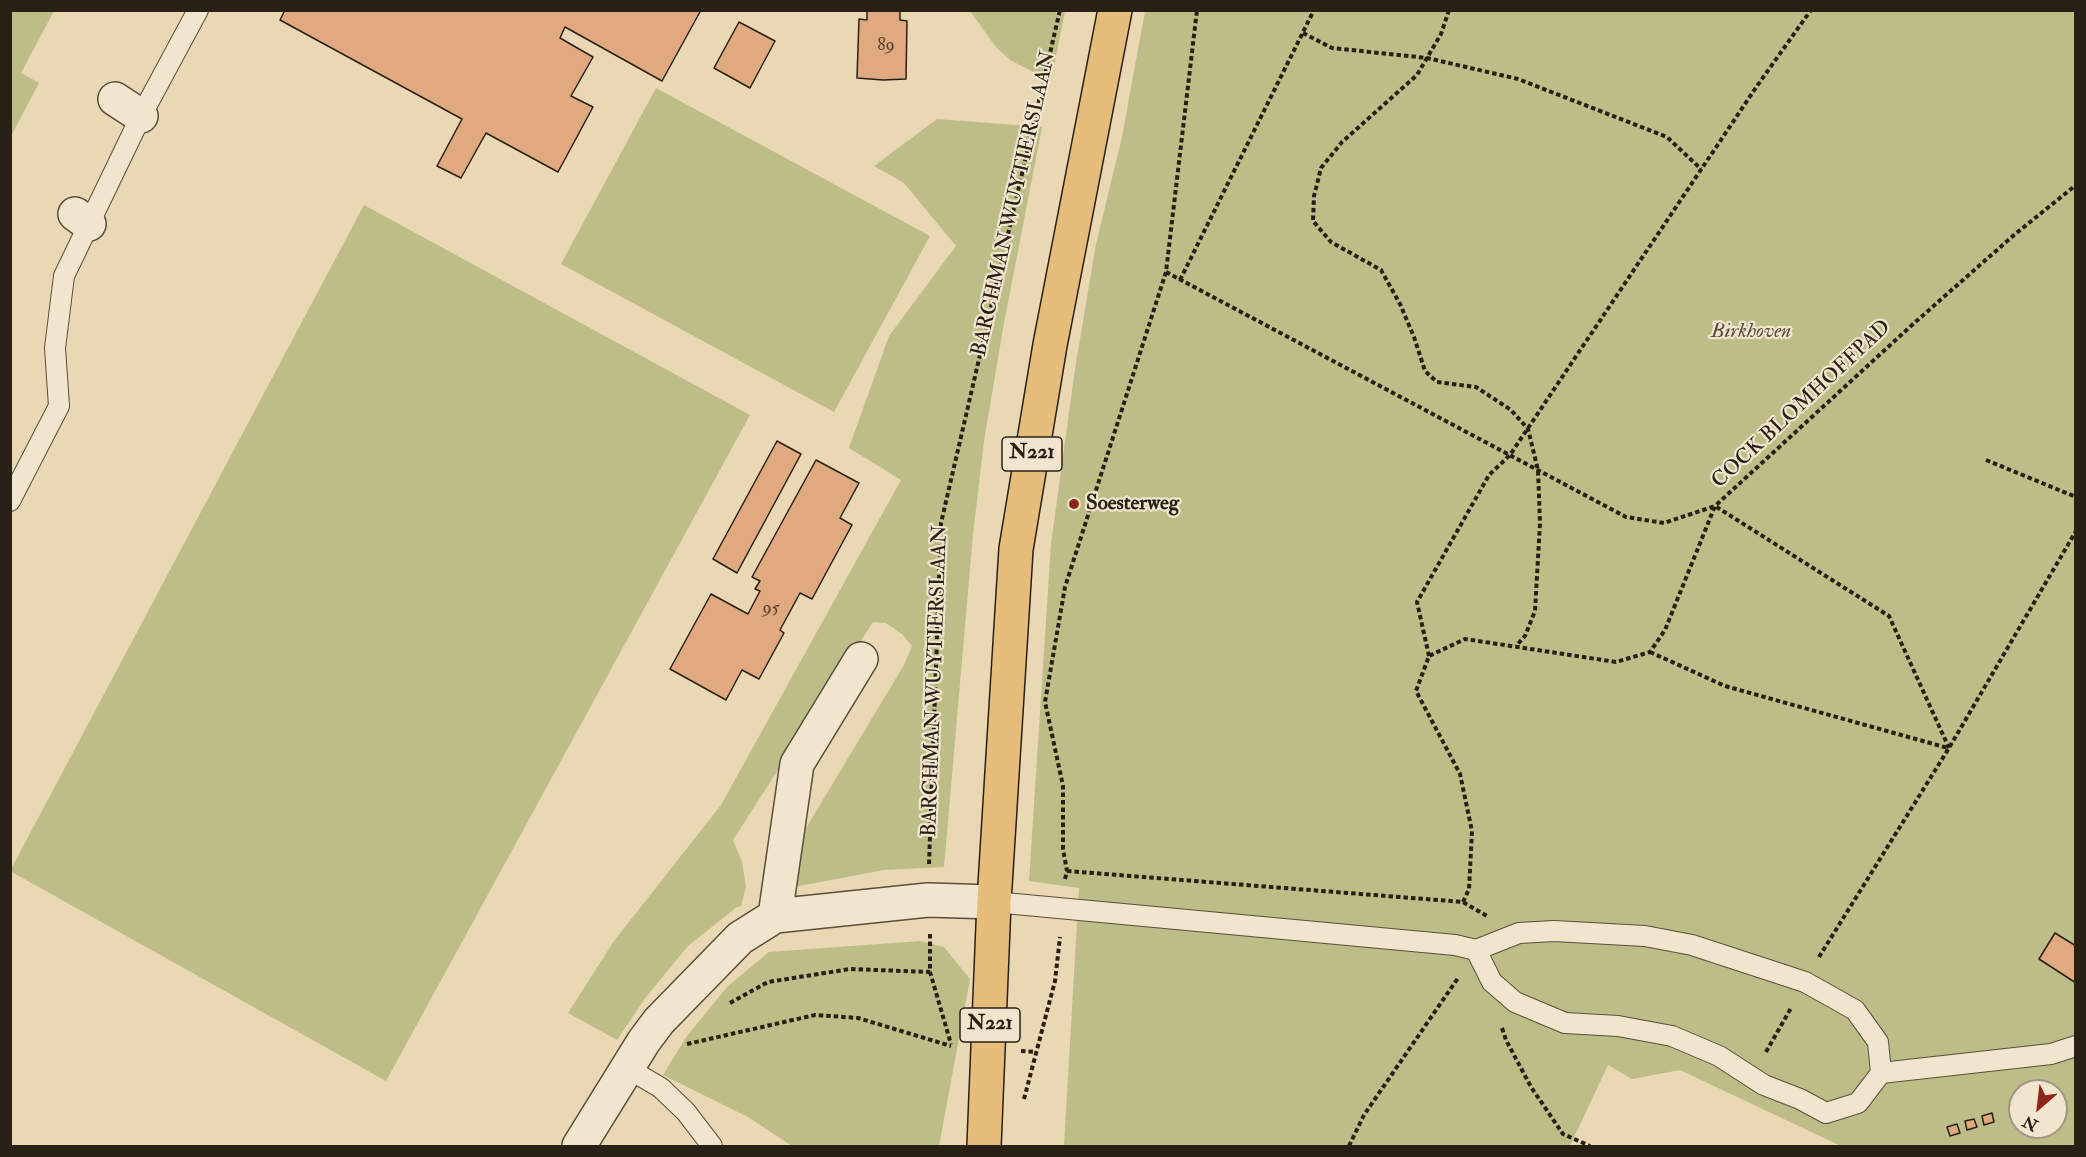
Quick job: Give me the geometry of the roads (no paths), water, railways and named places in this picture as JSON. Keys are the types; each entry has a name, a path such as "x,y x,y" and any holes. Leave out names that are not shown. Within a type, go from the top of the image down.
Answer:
{"main road":[{"name":"N221","path":"984,1146 994,902 1016,549 1052,333 1115,10"}],"street":[{"path":"776,916 796,764 861,659"},
{"path":"579,1146 659,1022 740,938 776,916 928,900 994,902"}],"lane":[{"path":"10,501 59,406 55,348 64,276 82,219 128,107 198,10"},
{"path":"994,902 1455,945 1476,950 1519,933 1554,931 1645,936 1692,945 1806,982 1855,1010 1878,1042 1881,1073 1858,1103 1826,1113 1752,1078 1719,1056 1672,1036 1618,1026 1564,1023 1515,1002 1492,982 1476,950"},
{"path":"2051,1054 2076,1046"},
{"path":"1881,1073 2051,1054 2076,1056"},
{"path":"634,1060 686,1112 712,1146"}],"place":[{"name":"Soesterweg","path":"1074,504"}],"park label":[{"name":"Birkhoven","path":"1751,332"}]}
